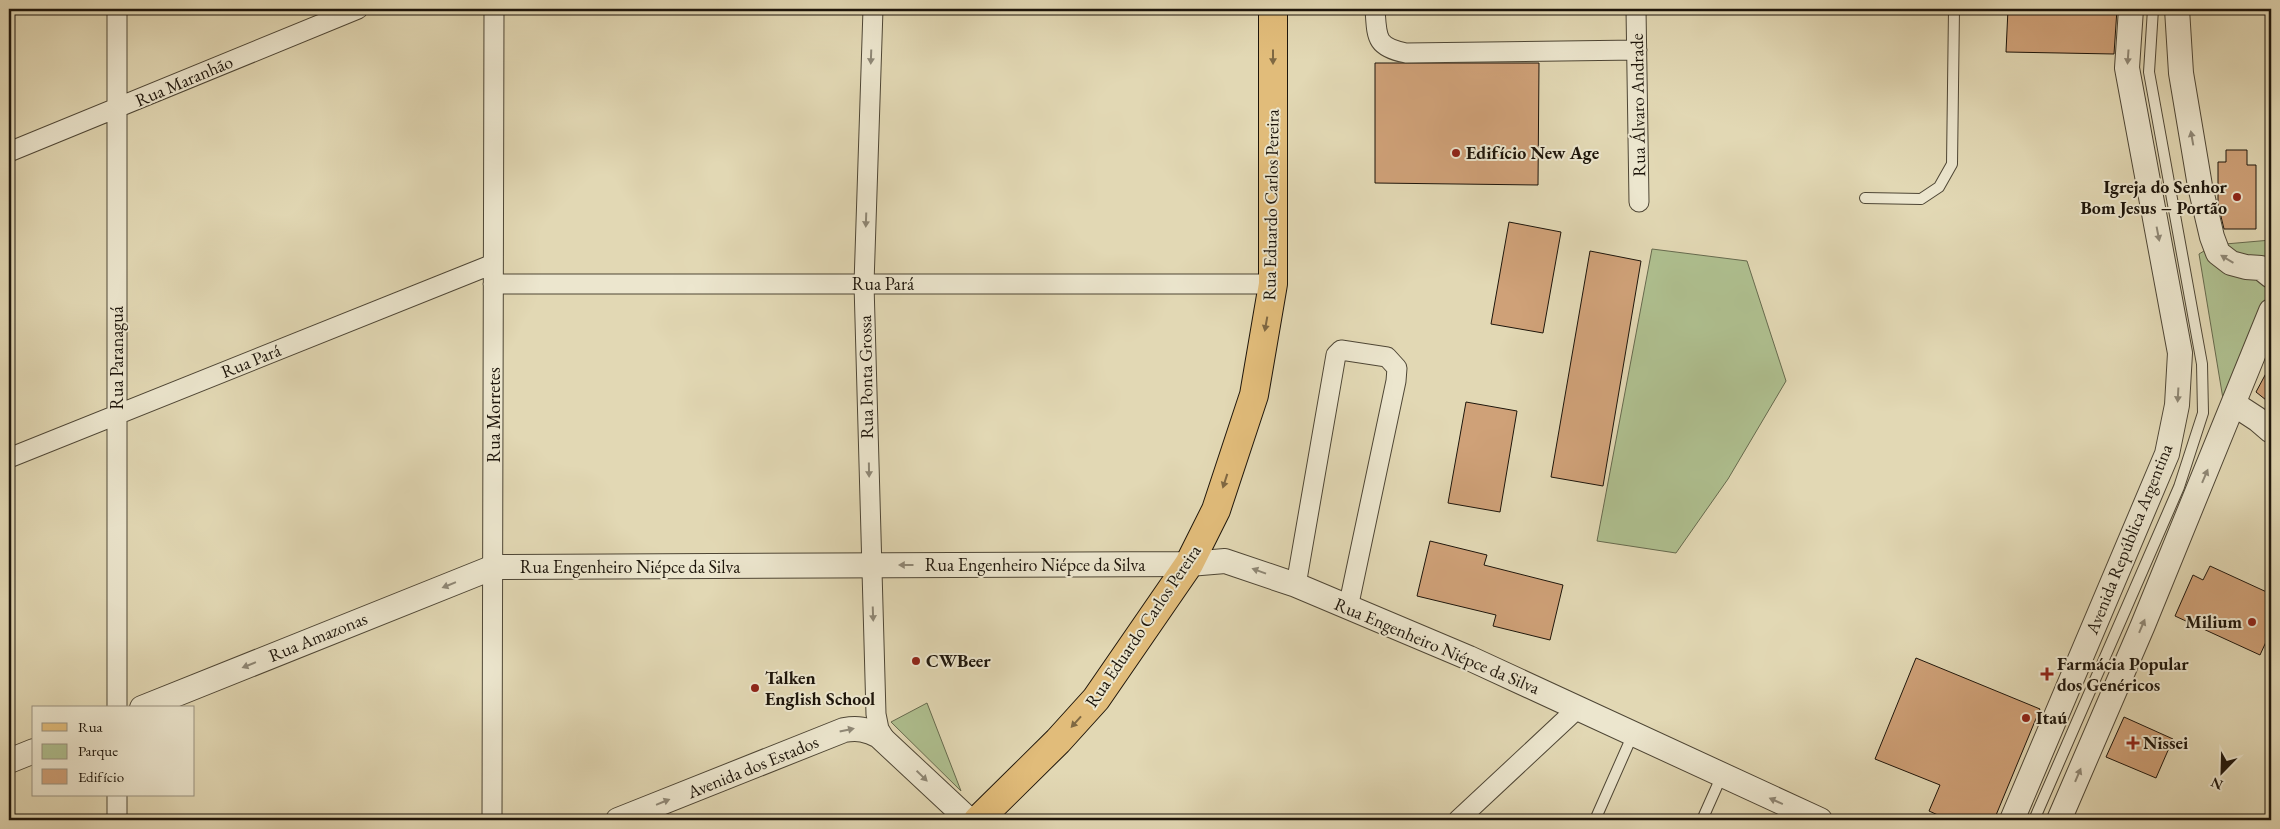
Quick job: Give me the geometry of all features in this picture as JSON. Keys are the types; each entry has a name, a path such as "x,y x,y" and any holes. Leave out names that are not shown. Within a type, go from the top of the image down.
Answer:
{"main road":[{"name":"Rua Eduardo Carlos Pereira","path":"978,820 1058,741 1096,699 1189,564 1216,510 1254,395 1273,284 1273,9"}],"street":[{"name":"Rua Paranaguá","path":"117,9 117,706"},
{"name":"Rua Maranhão","path":"9,152 358,9"},
{"name":"Rua Morretes","path":"492,820 494,9"},
{"name":"Rua Ponta Grossa","path":"873,9 864,284 877,722 887,742"},
{"path":"1375,9 1378,38 1389,50 1406,54 1637,50"},
{"name":"Rua Álvaro Andrade","path":"1636,9 1639,202"},
{"name":"Avenida República Argentina","path":"2012,820 2167,454 2177,404 2180,353 2127,68 2131,9"},
{"path":"2177,9 2181,73 2200,186 2212,237 2218,254 2231,263 2246,267 2262,268 2271,276"},
{"name":"Rua Pará","path":"9,458 493,264"},
{"name":"Rua Pará","path":"493,284 1273,284"},
{"path":"2059,820 2234,404 2271,311"},
{"path":"1296,585 1336,355 1341,350 1387,356 1397,368 1396,381 1348,608"},
{"path":"2234,404 2257,418 2271,431"},
{"name":"Rua Engenheiro Niépce da Silva","path":"494,567 1189,564 1225,560 1296,585 1469,658 1820,820"},
{"name":"Rua Amazonas","path":"147,706 494,567"},
{"path":"1458,820 1578,708"},
{"name":"Avenida dos Estados","path":"618,820 844,730 862,729 887,742 968,820"},
{"path":"9,761 32,752"},
{"path":"117,796 117,820"}],"lane":[{"path":"1865,198 1920,199 1940,187 1952,164 1954,9"},
{"path":"2034,820 2179,486 2203,412 2202,364 2149,72 2153,9"},
{"path":"1595,820 1633,734"},
{"path":"1702,820 1722,775"}],"green space":[{"path":"2271,240 2271,311 2227,423 2199,254 2214,245"},
{"path":"1652,249 1747,261 1786,381 1728,479 1676,553 1597,541"},
{"path":"927,703 961,791 891,722"}],"building":[{"path":"2008,9 2117,9 2114,54 2006,52"},
{"name":"Edifício New Age","path":"1375,63 1539,63 1538,185 1375,183"},
{"name":"Igreja do Senhor Bom Jesus – Portão","path":"2226,150 2247,150 2247,165 2256,165 2256,229 2224,229 2218,204 2218,162 2226,162"},
{"path":"1509,222 1561,232 1543,333 1491,324"},
{"path":"1590,251 1641,261 1603,486 1551,477"},
{"path":"2271,364 2271,404 2256,392"},
{"path":"1466,402 1517,411 1500,512 1448,503"},
{"path":"1430,541 1487,555 1484,565 1563,585 1550,640 1493,626 1496,615 1417,596"},
{"path":"2210,566 2271,594 2271,631 2260,655 2175,616 2193,575 2203,580"},
{"path":"1916,658 2040,709 1994,820 1949,820 1929,811 1940,785 1875,759"},
{"path":"2124,717 2173,739 2156,778 2106,757"}],"place":[{"name":"Edifício New Age","path":"1456,153"},
{"name":"Igreja do Senhor Bom Jesus – Portão","path":"2237,197"},
{"name":"Milium","path":"2252,622"},
{"name":"CWBeer","path":"916,661"},
{"name":"Farmácia Popular dos Genéricos","path":"2047,674"},
{"name":"Talken English School","path":"755,688"},
{"name":"Itaú","path":"2026,718"},
{"name":"Nissei","path":"2133,743"}]}
